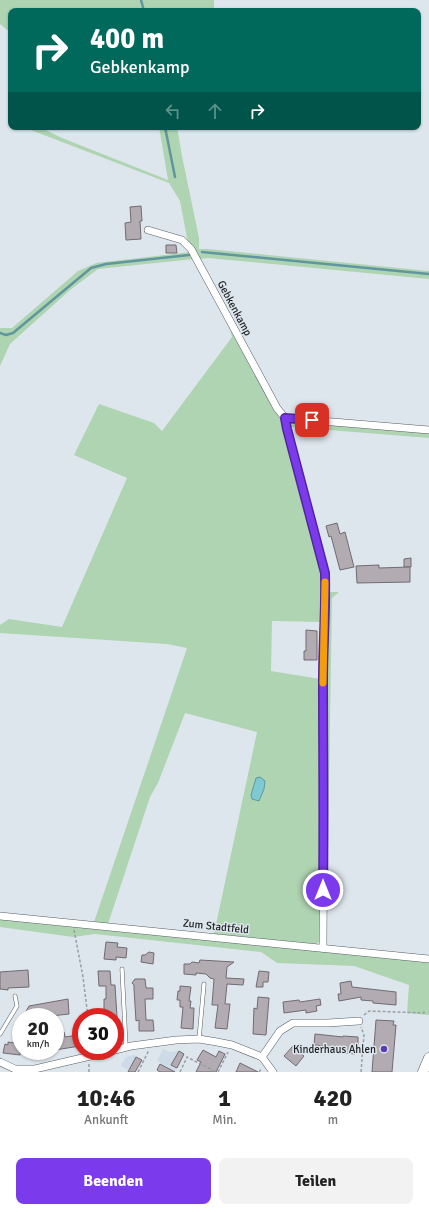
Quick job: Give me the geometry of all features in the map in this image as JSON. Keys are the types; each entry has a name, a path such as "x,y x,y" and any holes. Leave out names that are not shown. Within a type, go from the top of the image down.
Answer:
{"main road":[{"path":"423,1072 429,1058"}],"street":[{"name":"Gebkenkamp","path":"148,230 182,240 191,249 277,408 285,418 325,573 326,591 323,679 323,948"},
{"path":"285,418 429,430"},
{"name":"Zum Stadtfeld","path":"0,916 429,959"},
{"path":"262,1057 280,1031 294,1023 359,1021"},
{"path":"126,1047 199,1039 232,1045 262,1057 273,1072"},
{"path":"0,1062 15,1071 35,1069 74,1060"}],"lane":[{"path":"122,969 126,1047"},
{"path":"199,1039 204,984"},
{"path":"0,1034 16,1006 15,996"}],"path":[{"path":"73,924 83,977 87,1008"},
{"path":"361,1072 364,1035 359,1021 369,1011 424,1013 424,1011"},
{"path":"138,1072 153,1043"},
{"path":"180,1072 188,1057 217,1072 232,1045"}],"shaded area":[{"path":"163,1049 169,1052 179,1051 184,1054 175,1071 157,1061"},
{"path":"134,1055 142,1060 135,1072 132,1072 121,1066 126,1057"}],"green space":[{"path":"0,0 214,0 214,8 8,8 8,31 0,24"},
{"path":"31,130 46,130 62,138 168,180 160,130 178,130 199,238 199,249 429,271 429,279 208,258 199,259 188,243 180,201 169,183"},
{"path":"190,252 194,259 98,269 70,290 10,344 0,366 0,328 12,328 78,271 96,263"},
{"path":"230,329 282,421 323,574 322,622 272,621 271,671 320,679 321,937 319,942 316,944 214,934 257,732 185,713 158,783 150,797 108,924 94,922 187,648 167,644 0,633 0,625 9,619 62,627 127,478 74,455 99,404 154,423 162,431 232,337"},
{"path":"292,421 429,432 429,438 289,428"},
{"path":"328,592 339,592 332,598 328,847 326,853 326,659"},
{"path":"0,918 429,962 429,1015 407,1013 409,985 354,966 277,963 261,952 95,934 73,937 0,927"}],"water":[{"path":"260,777 265,781 264,789 259,801 252,799 251,795 256,778"}],"building":[{"path":"141,206 141,239 126,240 125,223 131,222 130,207"},
{"path":"166,245 176,245 177,253 166,253"},
{"path":"337,523 340,534 345,532 354,567 340,570 331,536 329,537 326,526"},
{"path":"411,558 411,567 404,567 404,559"},
{"path":"379,565 379,568 410,567 410,582 357,583 356,566"},
{"path":"306,630 317,631 317,660 304,660 304,651 306,651"},
{"path":"106,942 118,943 117,947 127,948 126,958 116,957 116,960 104,959"},
{"path":"149,952 154,953 153,964 141,962 142,955"},
{"path":"200,960 234,962 227,967 226,978 244,979 243,985 227,984 225,1004 230,1004 227,1029 215,1028 218,1005 212,1005 214,979 210,978 206,974 184,974 184,964 190,964 192,962 199,963"},
{"path":"28,970 29,987 8,988 8,990 0,989 0,972"},
{"path":"98,971 110,971 111,985 115,985 116,1008 104,1008 106,986 99,986"},
{"path":"259,971 269,972 268,982 263,982 263,987 256,987"},
{"path":"135,979 145,979 146,988 153,988 153,999 145,999 146,1020 153,1020 154,1031 139,1031 139,1020 136,1021 134,985 132,983"},
{"path":"351,981 352,987 396,992 396,1005 373,1003 373,1001 361,1000 361,997 339,1001 338,994 341,994 340,983"},
{"path":"180,986 191,987 189,1001 191,1001 190,1008 194,1008 193,1029 181,1028 183,1007 180,1007 180,1000 177,1000"},
{"path":"258,997 269,998 266,1035 253,1034 254,1008 257,1009"},
{"path":"68,999 69,1014 64,1015 64,1008 28,1008 29,1006"},
{"path":"320,999 321,1005 316,1006 317,1011 306,1013 306,1010 284,1013 283,1002 299,1000 300,1002"},
{"name":"Kinderhaus Ahlen","path":"376,1020 394,1021 393,1025 396,1025 392,1072 372,1072"},
{"path":"64,1032 65,1037 72,1036 72,1047 64,1049"},
{"path":"315,1034 358,1037 358,1048 355,1048 355,1054 346,1053 346,1049 337,1049 338,1047 314,1045"},
{"path":"8,1042 12,1043 12,1054 3,1053 5,1044 8,1045"},
{"path":"293,1046 304,1056 296,1066 284,1056"},
{"path":"203,1050 216,1057 219,1051 225,1054 216,1072 196,1072 201,1062 197,1060"},
{"path":"179,1051 184,1054 177,1068 171,1065"},
{"path":"136,1057 142,1060 135,1072 128,1072"},
{"path":"240,1063 258,1072 236,1072"},
{"path":"160,1064 175,1072 160,1072 157,1070"}],"waterway":[{"path":"141,0 143,8"},
{"path":"166,130 175,177"},
{"path":"202,252 429,274"},
{"path":"0,333 6,335 13,333 91,268 106,264 189,255"}],"slow traffic":[{"path":"323,683 325,582"}],"place":[{"name":"Kinderhaus Ahlen","path":"384,1049"}],"route":[{"path":"312,420 285,418 325,573 326,591 323,679 323,890"}]}
